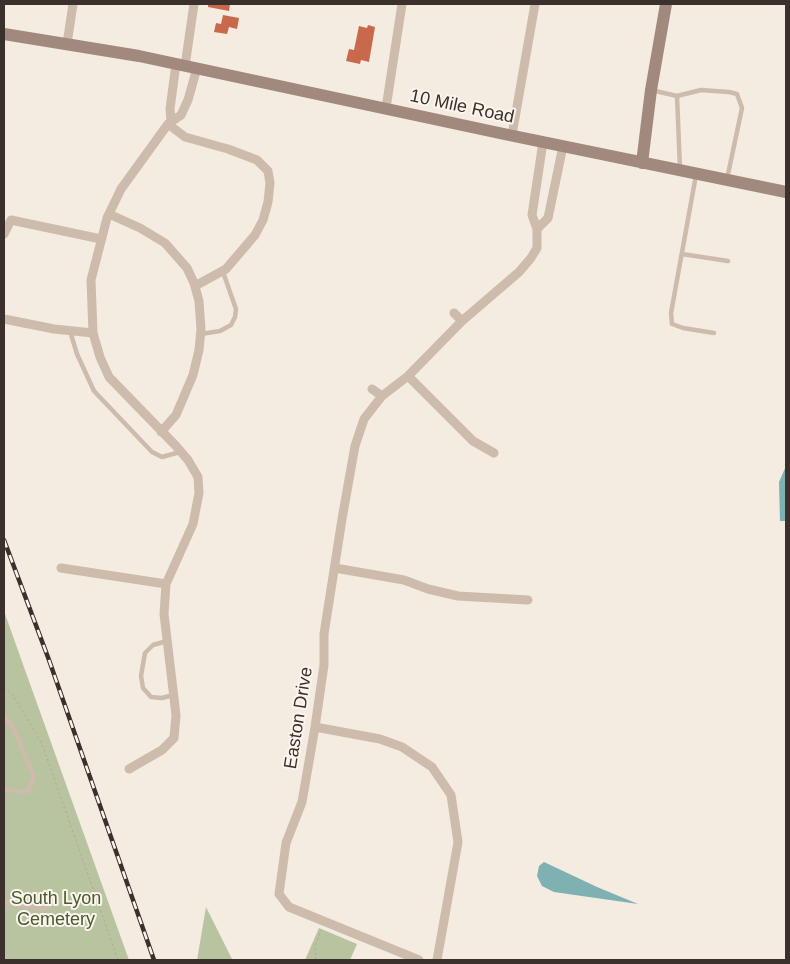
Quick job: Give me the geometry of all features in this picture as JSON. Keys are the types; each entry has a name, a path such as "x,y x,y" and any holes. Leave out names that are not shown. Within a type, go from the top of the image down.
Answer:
{"main road":[{"path":"642,162 666,4"},
{"name":"10 Mile Road","path":"4,34 130,54 512,136 786,192"}],"street":[{"path":"67,44 74,4"},
{"path":"129,769 162,750 174,738 176,715 164,614 166,584 193,524 199,493 198,477 181,452 109,377 100,357 93,333 91,280 109,214 121,189 170,122 181,115 188,100 186,66 194,4"},
{"path":"386,108 402,4"},
{"path":"512,136 536,4"},
{"path":"186,66 175,87 170,109 170,122 185,137 250,156 257,160 268,171 270,183 268,202 263,220 255,235 222,271 195,286"},
{"name":"Easton Drive","path":"419,960 289,907 279,894 286,843 302,802 316,727 324,665 324,634 354,446 364,419 382,396 408,376 462,321 519,272 531,258 536,248 537,229 532,215 543,142"},
{"name":"Easton Drive","path":"537,229 548,218 562,146"},
{"path":"109,214 140,228 165,243 187,268 199,301 201,334 193,375 176,415 161,432"},
{"path":"4,234 7,217 101,239"},
{"path":"454,313 462,321"},
{"path":"4,319 29,325 93,333"},
{"path":"408,376 473,441 494,453"},
{"path":"372,389 382,396"},
{"path":"61,568 166,584"},
{"path":"334,568 404,580 428,589 458,596 528,600"},
{"path":"316,727 380,739 402,747 432,767 451,795 458,842 437,960"}],"lane":[{"path":"652,90 677,96 701,90 737,94 742,108 727,180"},
{"path":"677,96 680,170"},
{"path":"696,174 671,313 672,324 683,328 714,333"},
{"path":"682,254 728,261"},
{"path":"201,334 220,331 231,325 235,317 236,310 222,271"},
{"path":"70,331 77,354 94,391 152,452 162,457 181,452"},
{"path":"167,641 153,645 145,653 140,676 142,688 151,697 173,696"},
{"path":"4,718 12,725 34,777 28,790 23,792 4,789"},
{"path":"4,902 42,909 50,907"}],"path":[{"path":"4,687 13,695 42,744 118,960"},
{"path":"316,960 314,948 324,922"}],"green space":[{"name":"South Lyon Cemetery","path":"4,611 20,656 129,960 4,960"},
{"path":"206,907 232,959 234,960 197,960"},
{"path":"319,928 357,944 350,960 305,960"}],"water":[{"path":"786,466 786,521 780,521 779,482"},
{"path":"544,862 638,904 554,892 542,886 537,876 539,866"}],"building":[{"path":"208,4 230,4 229,11 208,7"},
{"path":"223,15 239,18 237,29 229,27 227,34 214,32 216,23 221,24"},
{"path":"368,25 375,27 369,62 361,60 360,64 346,61 349,49 354,50 359,26 367,28"}],"railway":[{"path":"4,540 49,660 154,960"}]}
